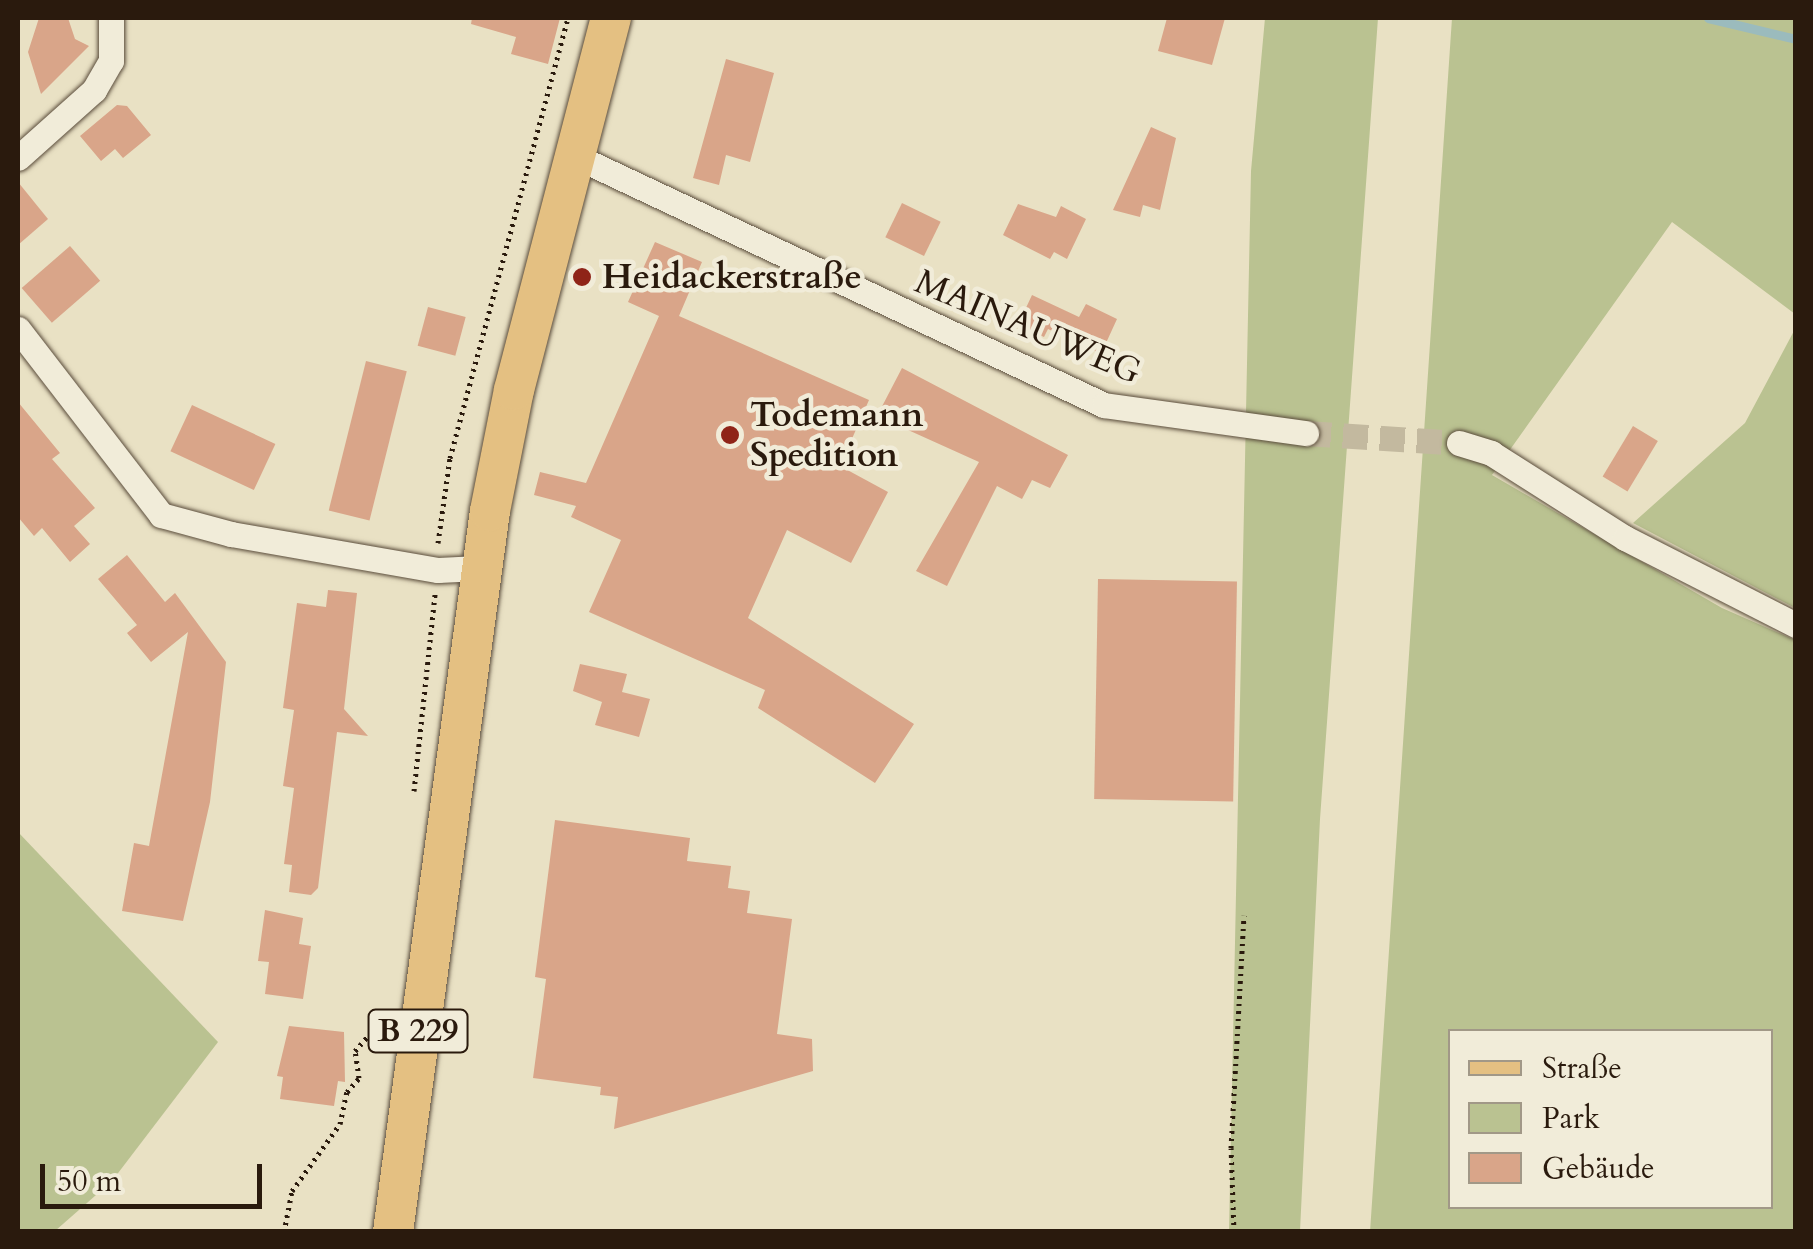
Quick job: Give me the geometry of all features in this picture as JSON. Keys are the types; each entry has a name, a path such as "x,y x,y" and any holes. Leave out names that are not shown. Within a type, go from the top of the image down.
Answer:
{"main road":[{"name":"B 229","path":"393,1232 480,568 514,390 612,18"}],"street":[{"path":"18,158 94,90 111,61 110,18"},
{"name":"MAINAUWEG","path":"575,156 1104,405 1306,432"},
{"path":"18,329 161,515 231,534 438,570 480,568"},
{"path":"1459,443 1491,453 1625,538 1796,626"}],"path":[{"path":"438,570 438,513 450,458 568,18"},
{"path":"1234,1232 1231,1148 1244,915"},
{"path":"284,1232 292,1190 340,1124 347,1092 358,1078 355,1052 368,1036"}],"green space":[{"path":"1265,18 1378,18 1320,819 1300,1231 1229,1232 1251,171"},
{"path":"1452,18 1795,18 1795,314 1672,222 1492,475 1722,608 1795,640 1795,1231 1370,1232"},
{"path":"1795,329 1796,608 1633,523 1745,423"},
{"path":"18,832 218,1042 112,1181 55,1231 18,1231"}],"building":[{"path":"39,18 68,18 75,39 89,46 41,94 28,52"},
{"path":"472,18 560,18 548,64 511,54 516,37 471,24"},
{"path":"1167,18 1225,18 1212,65 1158,51"},
{"path":"726,59 774,73 750,162 726,155 719,185 693,178"},
{"path":"117,105 127,106 151,135 123,158 115,149 101,161 80,136"},
{"path":"1151,127 1176,138 1160,210 1143,205 1140,217 1113,210"},
{"path":"18,182 48,219 18,245"},
{"path":"902,203 941,222 924,256 885,237"},
{"path":"1018,204 1056,217 1061,206 1086,219 1067,259 1054,252 1050,259 1003,235"},
{"name":"Todemann Spedition","path":"655,242 702,262 679,316 869,400 840,466 888,492 851,563 787,530 748,618 914,724 875,783 758,708 765,690 589,612 621,540 571,517 576,506 534,495 540,472 586,483 659,316 628,302"},
{"path":"70,246 100,281 52,323 22,288"},
{"path":"1032,295 1079,317 1086,304 1117,319 1101,354 1048,329 1044,337 1018,325"},
{"path":"428,307 466,317 455,356 418,346"},
{"path":"366,361 407,371 369,521 329,510"},
{"path":"902,368 1068,455 1050,488 1032,480 1022,499 997,486 947,586 916,571 979,462 877,416"},
{"path":"18,402 60,453 52,459 95,508 74,526 90,544 70,562 42,528 34,536 18,517"},
{"path":"192,405 275,444 254,490 170,451"},
{"path":"1633,426 1658,441 1627,492 1603,477"},
{"path":"127,555 165,602 175,593 226,662 210,802 183,921 122,911 134,843 149,846 188,632 151,662 127,633 137,625 98,579"},
{"path":"1098,579 1237,581 1233,801 1094,799"},
{"path":"328,590 357,593 344,709 368,736 337,732 318,888 311,895 289,892 292,865 284,864 294,788 283,786 294,710 283,708 297,603 326,607"},
{"path":"580,664 627,674 622,692 650,699 639,737 595,725 602,702 573,691"},
{"path":"555,820 690,838 687,861 731,866 728,888 750,891 747,913 792,919 777,1034 812,1039 813,1071 614,1129 618,1097 600,1095 601,1087 533,1078 546,979 535,977"},
{"path":"265,910 303,918 299,944 311,946 303,999 265,994 269,962 258,961"},
{"path":"289,1026 344,1032 345,1082 338,1081 334,1106 280,1099 283,1077 277,1076"}],"waterway":[{"path":"1708,18 1796,39"}],"tunnel":[{"path":"1306,433 1459,443"}],"place":[{"name":"Heidackerstraße","path":"582,277"},
{"name":"Todemann Spedition","path":"730,435"}]}
